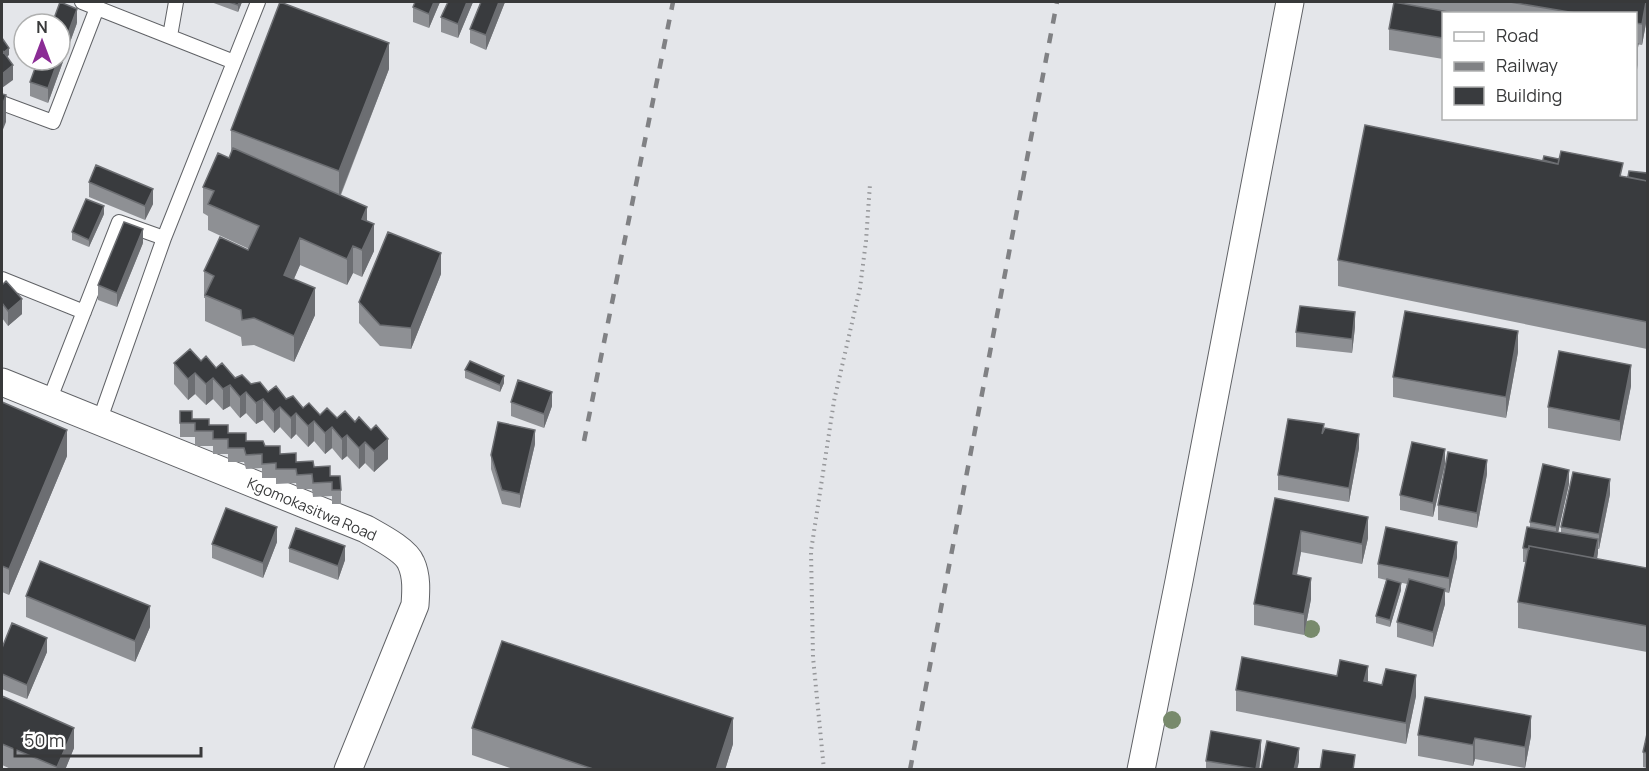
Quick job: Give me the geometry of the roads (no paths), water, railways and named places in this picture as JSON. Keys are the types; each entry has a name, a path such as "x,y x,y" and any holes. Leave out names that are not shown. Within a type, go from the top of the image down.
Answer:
{"street":[{"path":"1141,770 1290,2"},
{"name":"Kgomokasitwa Road","path":"2,382 366,530 391,543 411,561 417,583 415,605 348,770"}],"lane":[{"path":"82,2 234,62"},
{"path":"170,36 176,2"},
{"path":"99,422 164,238 258,2"},
{"path":"2,104 53,122 97,8"},
{"path":"49,401 119,222 164,238"},
{"path":"2,279 84,312"}],"railway":[{"path":"584,441 673,2"},
{"path":"910,770 1057,2"}]}
